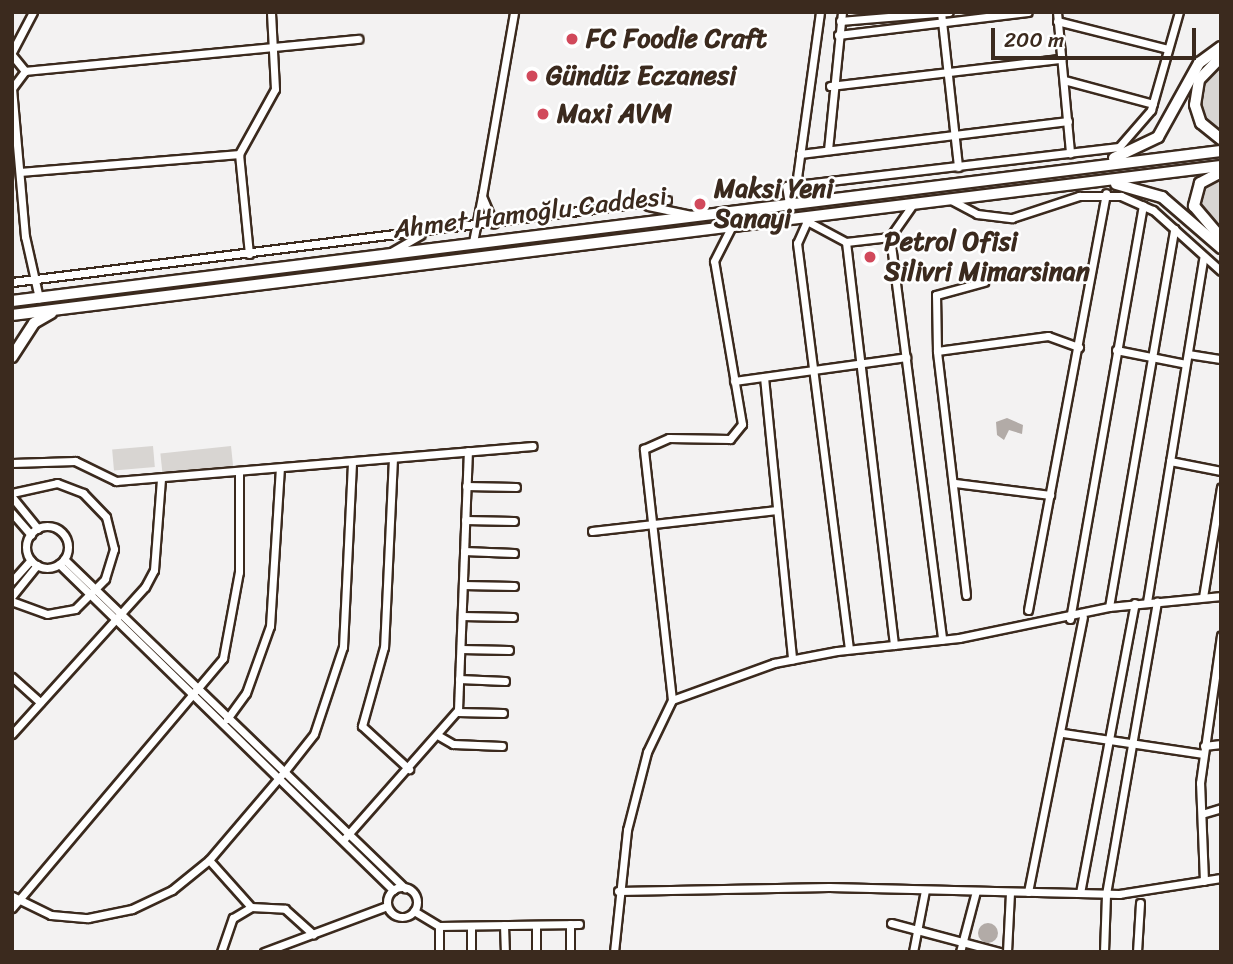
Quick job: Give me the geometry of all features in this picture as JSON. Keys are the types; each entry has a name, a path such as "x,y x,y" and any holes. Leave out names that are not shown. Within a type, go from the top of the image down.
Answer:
{"highway":[{"path":"1074,168 1152,143 1172,119 1199,63 1221,47"},
{"path":"1221,57 1199,80 1195,105 1201,123 1221,139"},
{"name":"Ahmet Hamoğlu Caddesi","path":"12,301 1221,151"},
{"name":"Ahmet Hamoğlu Caddesi","path":"12,315 1221,166"},
{"path":"1221,172 1200,183 1194,206 1221,238"},
{"path":"1065,185 1152,191 1221,247"},
{"path":"13,355 34,323 72,307"}],"street":[{"path":"25,71 12,53 33,12"},
{"path":"249,254 239,154 275,89 271,12"},
{"path":"473,242 472,227 482,196 514,12"},
{"path":"796,185 820,12"},
{"path":"828,150 830,86 842,12"},
{"path":"840,22 949,12"},
{"path":"838,35 1028,12"},
{"path":"1056,12 1070,153"},
{"path":"789,204 786,186 1070,153 1126,143 1153,104 1179,12"},
{"path":"941,13 958,167"},
{"path":"1057,21 1168,49"},
{"path":"39,298 34,280 20,172 12,88 25,71 358,39"},
{"path":"830,86 947,75 1061,59"},
{"path":"1064,80 1153,104"},
{"path":"800,154 1068,121"},
{"path":"20,172 239,154"},
{"path":"948,199 977,214 1012,218 1106,193 1143,205 1174,229 1203,259 1221,271"},
{"path":"1028,610 1106,193"},
{"path":"482,196 494,224"},
{"path":"12,282 472,227 667,200"},
{"path":"914,204 890,237 942,640"},
{"path":"1070,619 1143,205"},
{"path":"618,208 655,206 695,216"},
{"path":"849,649 797,243 804,219 846,242 890,237"},
{"path":"614,952 618,891 647,751 672,700 644,449 669,438 730,439 742,425 713,261 731,226"},
{"path":"1109,607 1174,229"},
{"path":"390,253 424,233"},
{"path":"846,242 894,645"},
{"path":"1147,602 1203,259"},
{"path":"966,595 955,483 937,351 936,295 985,282"},
{"path":"937,351 1048,337 1079,346"},
{"path":"1116,350 1186,364"},
{"path":"1188,354 1221,359"},
{"path":"734,381 906,356"},
{"path":"764,377 792,660"},
{"path":"12,463 75,461 116,481 533,446"},
{"path":"342,841 439,736 457,712 468,451"},
{"path":"393,458 384,647 362,726 409,769"},
{"path":"1170,461 1221,471"},
{"path":"15,899 63,916 132,909 172,890 208,860 314,734 343,647 352,463"},
{"path":"222,725 246,693 270,626 281,469"},
{"path":"12,908 15,899 195,698 223,658 234,623 239,472"},
{"path":"12,734 115,621 154,570 161,478"},
{"path":"12,513 30,535 34,563 12,598 47,614 75,609 95,594 114,549 98,506 57,483 12,495 38,529 63,534 62,562"},
{"path":"955,483 1050,495"},
{"path":"466,486 516,487"},
{"path":"1203,597 1221,487"},
{"path":"592,531 776,510"},
{"path":"465,520 514,521"},
{"path":"30,535 38,529"},
{"path":"464,551 514,553"},
{"path":"12,581 34,563 62,562 95,594 121,614 405,888 416,900 414,911"},
{"path":"463,585 514,586"},
{"path":"95,594 115,621 393,890"},
{"path":"672,700 792,660 849,649 942,640 1083,617 1109,607 1135,603 1221,596"},
{"path":"1104,952 1107,894 1157,601"},
{"path":"1080,893 1135,603"},
{"path":"462,616 513,617"},
{"path":"1028,892 1063,733 1083,617"},
{"path":"1204,881 1198,839 1205,813 1203,750 1221,635"},
{"path":"460,649 509,650"},
{"path":"12,677 40,702"},
{"path":"459,679 505,681"},
{"path":"457,712 503,713"},
{"path":"1063,733 1108,743 1203,750 1221,744"},
{"path":"439,736 453,744 502,746"},
{"path":"1205,813 1221,808"},
{"path":"208,860 251,907"},
{"path":"618,891 925,890 1107,894 1221,878"},
{"path":"393,890 405,888"},
{"path":"264,952 387,906 393,890"},
{"path":"913,952 925,890"},
{"path":"960,952 976,891"},
{"path":"1007,952 1010,892"},
{"path":"1138,952 1140,903"},
{"path":"387,906 399,917 414,911"},
{"path":"221,952 233,918 251,907 285,909 313,934"},
{"path":"414,911 439,926 574,924 570,952"},
{"path":"891,923 999,952"},
{"path":"505,925 505,952"},
{"path":"536,925 536,952"},
{"path":"439,926 439,952"},
{"path":"471,926 471,952"}],"shaded area":[{"path":"1221,59 1221,133 1200,116 1201,81"},
{"path":"1221,175 1221,235 1200,215 1199,188"},
{"path":"1007,418 1023,425 1022,434 1009,430 1004,440 997,435 996,422"},
{"path":"153,446 155,467 114,470 112,450"},
{"path":"231,446 233,466 162,473 160,453"},
{"path":"988,923 995,926 998,933 995,940 988,943 981,940 978,933 981,926"}],"place":[{"name":"FC Foodie Craft","path":"572,39"},
{"name":"Gündüz Eczanesi","path":"532,76"},
{"name":"Maxi AVM","path":"543,114"},
{"name":"Maksi Yeni Sanayi","path":"700,204"},
{"name":"Petrol Ofisi Silivri Mimarsinan","path":"870,257"}]}
